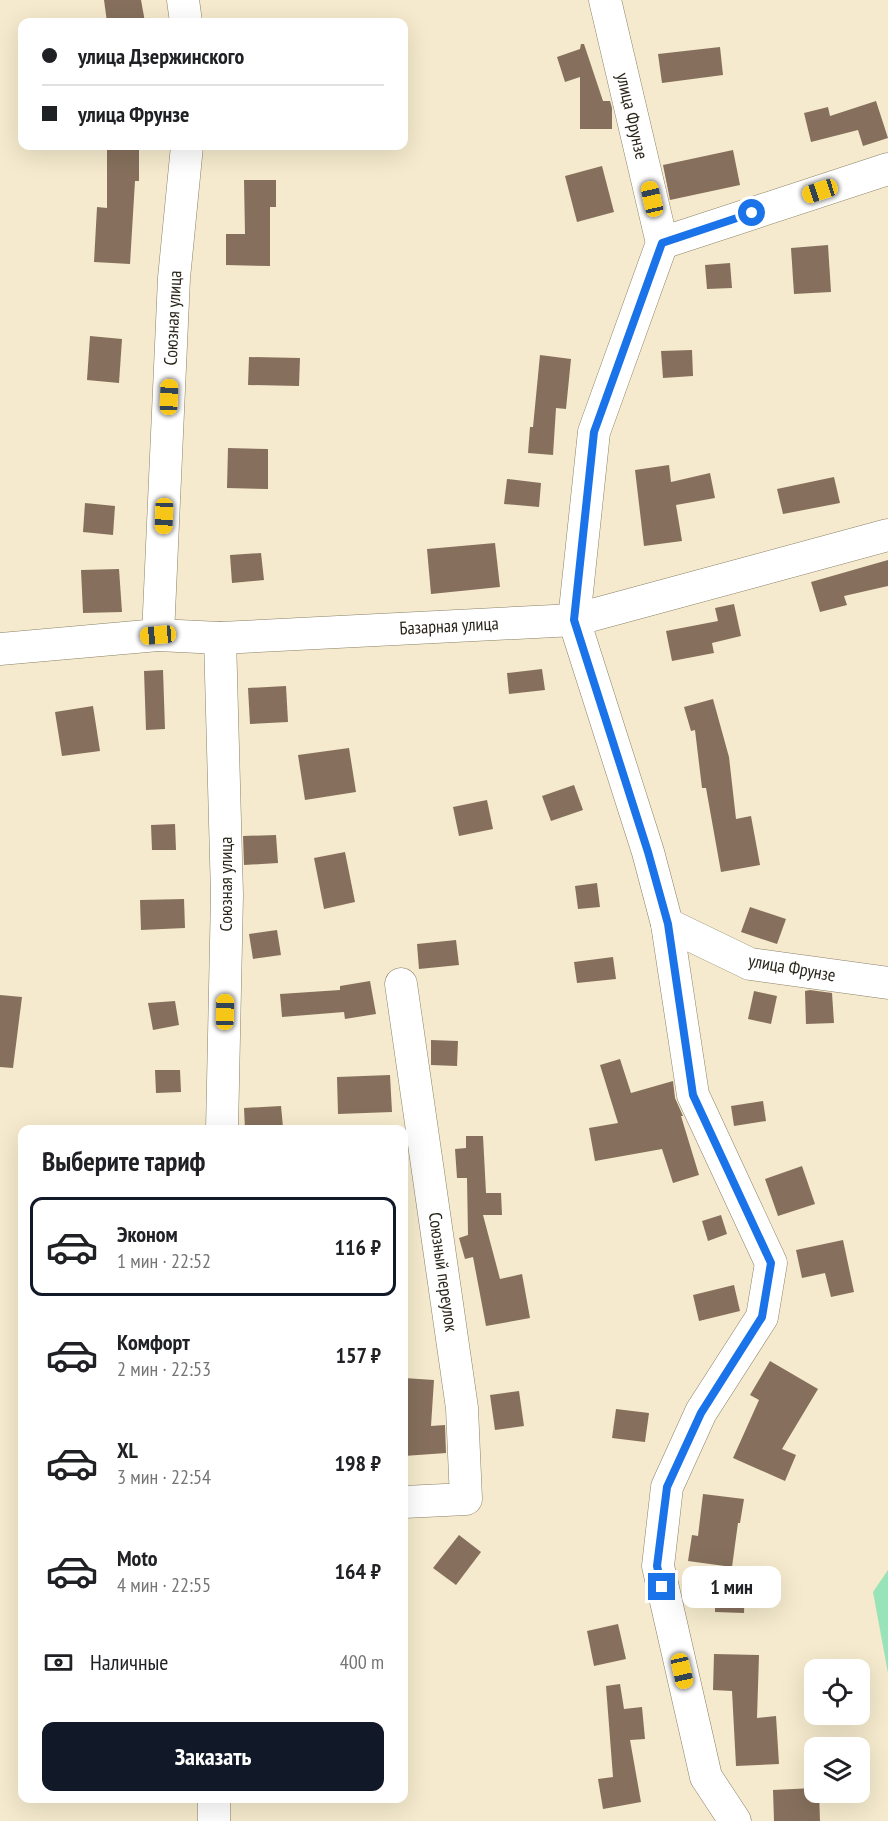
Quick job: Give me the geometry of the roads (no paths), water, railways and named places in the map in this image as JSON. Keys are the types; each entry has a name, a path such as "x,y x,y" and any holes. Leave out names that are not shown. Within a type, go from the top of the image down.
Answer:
{"street":[{"path":"183,0 185,18"},
{"name":"улица Фрунзе","path":"604,0 662,243"},
{"name":"Союзная улица","path":"158,635 174,278 187,150"},
{"path":"735,1821 706,1777 657,1566 667,1487 701,1413 762,1317 771,1263 693,1095 668,924 648,852 574,620 594,432 662,243 888,169"},
{"name":"Базарная улица","path":"0,649 158,635 220,638 574,620 888,535"},
{"name":"Союзная улица","path":"220,638 227,895 222,1125"},
{"name":"улица Фрунзе","path":"668,924 750,964 888,983"},
{"name":"Союзный переулок","path":"401,984 462,1408 466,1499 408,1502"},
{"path":"214,1803 214,1821"}]}
